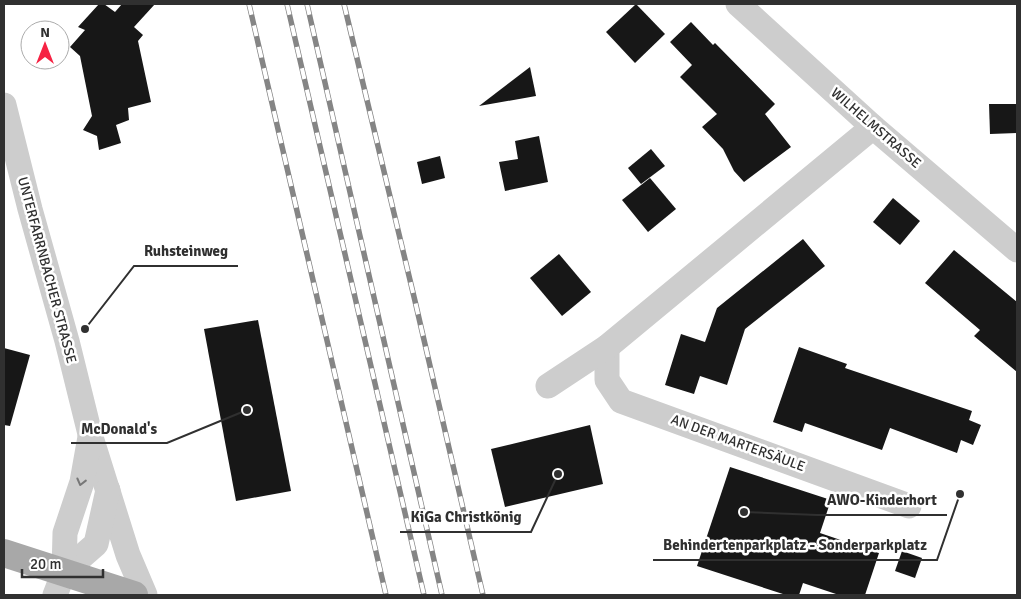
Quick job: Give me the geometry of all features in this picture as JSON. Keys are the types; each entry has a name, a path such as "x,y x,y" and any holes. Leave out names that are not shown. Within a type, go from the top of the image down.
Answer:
{"main road":[{"path":"4,553 59,584 134,595"}],"street":[{"name":"WILHELMSTRASSE","path":"738,4 873,127 1017,250"},
{"name":"UNTERFARRNBACHER STRASSE","path":"4,106 90,434 128,555 145,595"},
{"path":"548,386 607,347 873,127"},
{"name":"AN DER MARTERSÄULE","path":"607,347 607,380 621,401 909,506"},
{"name":"UNTERFARRNBACHER STRASSE","path":"59,584 65,533 82,482 90,434"},
{"path":"59,584 96,544 108,488"}],"building":[{"path":"99,4 104,4 115,12 122,4 155,4 134,27 143,35 138,41 151,102 128,108 129,120 116,125 121,143 99,150 97,136 83,130 92,116 80,56 70,47 85,30 78,27"},
{"path":"636,4 665,34 635,63 606,32"},
{"path":"691,22 713,45 715,43 775,104 765,114 791,147 744,182 734,171 723,149 702,127 717,114 680,77 692,65 670,42"},
{"path":"530,67 536,96 479,106"},
{"path":"989,104 1017,104 1017,133 990,134"},
{"path":"539,136 548,182 505,191 499,162 518,159 515,141"},
{"path":"651,149 665,166 641,184 628,168"},
{"path":"440,156 445,178 422,184 417,162"},
{"path":"650,178 676,209 648,232 622,200"},
{"path":"893,198 920,221 900,245 873,222"},
{"path":"803,239 825,266 745,329 727,385 700,376 694,394 665,385 681,334 705,342 717,308"},
{"path":"954,250 1017,302 1017,372 974,336 980,330 925,283"},
{"path":"559,254 591,292 562,316 530,278"},
{"path":"258,320 291,491 236,501 204,329"},
{"path":"799,347 847,364 845,368 972,411 969,420 981,425 973,445 961,440 957,453 890,428 882,450 805,423 802,432 773,422"},
{"path":"4,348 30,355 10,426 4,425"},
{"path":"590,425 603,484 505,507 491,449"},
{"path":"730,467 831,500 820,533 879,553 865,595 839,595 803,583 799,595 786,595 697,566"},
{"path":"902,551 922,558 915,578 895,571"}],"railway":[{"path":"249,4 386,595"},
{"path":"287,4 424,595"},
{"path":"307,4 442,595"},
{"path":"344,4 483,595"}],"place":[{"name":"Ruhsteinweg","path":"85,329"},
{"name":"McDonald's","path":"247,410"},
{"name":"KiGa Christkönig","path":"558,474"},
{"name":"Behindertenparkplatz - Sonderparkplatz","path":"960,494"},
{"name":"AWO-Kinderhort","path":"744,512"}]}
